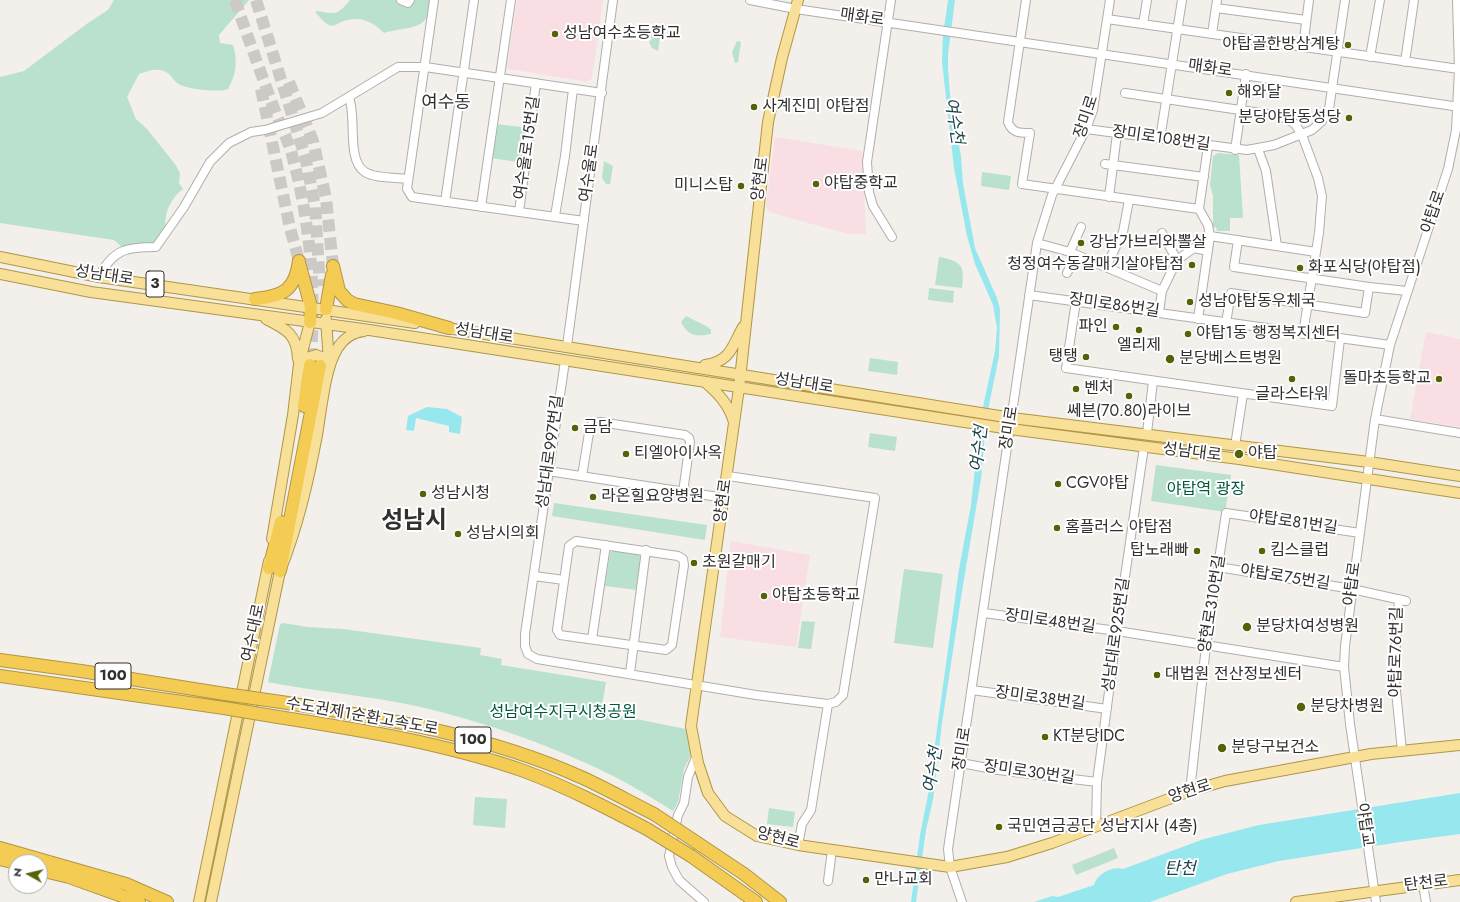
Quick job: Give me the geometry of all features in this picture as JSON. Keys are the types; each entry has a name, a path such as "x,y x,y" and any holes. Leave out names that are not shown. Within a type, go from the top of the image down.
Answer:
{"highway":[{"path":"256,299 278,294 288,289 295,280 299,261 311,307 310,322"},
{"path":"326,309 332,266 339,291 347,300 354,304 396,313 449,328"},
{"name":"여수대로","path":"274,569 320,368"},
{"name":"수도권제1순환고속도로","path":"0,660 379,717 453,734 516,753 583,778 654,814 744,874 780,902"},
{"name":"수도권제1순환고속도로","path":"0,676 224,708 384,734 459,752 516,769 582,795 647,829 691,856 756,902"},
{"path":"0,848 126,884 167,902"},
{"path":"48,872 76,880 139,902"}],"main road":[{"name":"양현로","path":"797,4 782,58 768,122 735,424 691,726 697,755 708,793 725,816 757,836 798,845 950,867 1007,857 1052,843 1190,790 1256,774 1402,751 1460,746"},
{"name":"성남대로","path":"0,257 99,277 326,309 567,346 996,414 1012,418 1146,433 1236,446 1369,462 1460,476"},
{"name":"성남대로","path":"0,274 91,292 372,330 1010,429 1367,478 1460,493"},
{"path":"320,368 326,324 326,309"},
{"path":"255,315 283,327 292,336 297,349 298,371"},
{"path":"698,367 716,364 726,358 746,321"},
{"path":"274,569 275,513 293,415 298,371 310,322"},
{"path":"320,368 335,353 342,342 355,333 372,330"},
{"path":"298,371 305,360 316,355 324,358 327,363 320,368"},
{"path":"705,382 725,402 735,424"},
{"name":"여수대로","path":"199,899 274,569"},
{"name":"여수대로","path":"212,900 274,569"},
{"name":"탄천로","path":"1296,902 1374,890 1460,880"}],"street":[{"path":"401,0 408,3 410,0"},
{"name":"여수울로15번길","path":"434,0 407,190 412,197 584,221"},
{"path":"445,202 474,0"},
{"path":"481,207 511,0"},
{"name":"여수울로","path":"567,346 602,93 613,0"},
{"name":"매화로","path":"750,0 797,4 887,22 1459,106"},
{"path":"890,0 867,162 869,192 873,206 892,237"},
{"path":"1026,0 1008,122 1012,130 1030,133 1022,184 1199,209"},
{"name":"장미로","path":"962,902 950,867 948,848 984,613 1037,243 1052,195 1086,129 1093,110 1110,0"},
{"path":"1143,24 1147,0"},
{"path":"1160,139 1182,0"},
{"path":"1303,47 1309,0"},
{"name":"장미로108번길","path":"1086,129 1235,150 1258,149 1302,135 1312,130 1322,121 1329,110 1345,0"},
{"path":"1370,57 1380,0"},
{"path":"1405,62 1414,0"},
{"name":"야탑로","path":"1357,773 1344,667 1347,626 1375,419 1390,345 1448,169 1456,130 1459,106 1457,0"},
{"path":"1212,34 1216,4 1306,20"},
{"path":"1107,19 1459,70"},
{"path":"99,277 110,258 116,254 145,247 156,247 184,207 210,162 229,144 251,132 265,130 322,113 350,98 398,67 425,67 602,93"},
{"path":"1235,150 1246,74"},
{"name":"여수울로15번길","path":"519,212 536,83"},
{"path":"555,216 565,156 573,89"},
{"path":"1125,93 1241,110 1287,119 1295,124 1302,135 1318,178 1322,196 1322,211 1303,334"},
{"path":"350,98 353,107 354,148 360,166 365,172 374,175 408,179"},
{"path":"1109,197 1109,164 1117,134"},
{"path":"1198,319 1210,236 1208,225 1199,209 1208,146"},
{"path":"1258,149 1266,171 1277,246"},
{"path":"1109,164 1204,177"},
{"path":"1106,267 1124,232 1129,200"},
{"path":"1067,273 1081,227"},
{"path":"1162,233 1177,260"},
{"path":"1210,236 1316,252"},
{"path":"1238,240 1234,267 1407,291"},
{"path":"1037,243 1073,253 1162,291"},
{"path":"1159,312 1162,291 1177,260 1194,248 1208,251"},
{"path":"1226,322 1232,293 1365,312 1370,287"},
{"name":"장미로86번길","path":"1029,295 1390,345"},
{"path":"1076,301 1066,368 1153,382 1332,406 1340,339"},
{"name":"성남대로997번길","path":"565,360 525,641 526,650 531,657 756,695 828,704"},
{"path":"1146,433 1153,382"},
{"path":"1236,446 1243,394"},
{"path":"1375,419 1460,433"},
{"path":"582,476 590,427 593,423 600,422 643,428 685,435 689,438 690,442 683,492"},
{"name":"성남대로925번길","path":"1096,825 1097,782 1144,447"},
{"path":"548,471 725,498"},
{"path":"728,476 876,498 844,695 836,702 828,704 811,810 802,824 798,845"},
{"name":"야탑로81번길","path":"1226,513 1360,533"},
{"name":"양현로310번길","path":"1190,790 1206,646 1226,513"},
{"path":"576,541 606,545 646,550 678,556 683,559 684,565 672,645 666,650 560,635 557,630 570,546 576,541"},
{"path":"592,639 606,545"},
{"path":"630,673 646,550"},
{"name":"야탑로75번길","path":"1218,567 1352,589"},
{"path":"534,576 564,580"},
{"name":"야탑로76번길","path":"1352,589 1402,600 1394,670 1402,751"},
{"name":"장미로48번길","path":"984,613 1117,631 1344,667"},
{"name":"장미로38번길","path":"972,690 1107,709"},
{"path":"697,755 688,777 684,803 678,815 669,856 672,867 679,880 704,902"},
{"name":"장미로30번길","path":"961,763 1097,782"},
{"name":"야탑교","path":"1357,773 1374,890"},
{"path":"828,882 832,850"},
{"path":"1423,885 1426,902"},
{"path":"1374,890 1376,902"}],"shaded area":[{"name":"성남여수초등학교","path":"517,0 603,0 592,78 587,82 509,69 507,67"},
{"name":"야탑중학교","path":"775,137 862,151 866,234 848,234 769,212 766,206"},
{"name":"돌마초등학교","path":"1426,332 1460,339 1460,427 1410,419"},
{"name":"야탑초등학교","path":"731,541 810,555 796,647 720,637"}],"green space":[{"path":"114,0 249,0 219,35 220,43 233,45 235,51 235,68 233,78 228,89 218,91 194,89 177,83 164,71 156,70 139,74 127,97 136,119 147,129 175,164 180,173 179,183 183,189 175,197 169,207 165,223 166,229 158,241 152,244 122,247 114,240 0,223 0,77 24,71 88,23 108,10"},
{"path":"350,0 429,0 429,10 427,18 422,23 409,28 384,33 370,22 359,19 348,20 331,26 324,22 315,12 336,13"},
{"path":"654,31 660,37 658,51 652,48 649,42 652,39 649,36"},
{"path":"737,41 741,42 738,62 735,63 732,52"},
{"path":"496,124 529,128 524,163 491,158"},
{"path":"1218,153 1239,155 1243,218 1230,218 1230,231 1217,231 1216,227 1213,227 1213,196 1210,185 1213,156"},
{"path":"604,161 613,166 610,184 606,184 602,178"},
{"path":"982,172 1011,176 1009,190 981,186"},
{"path":"939,257 953,260 960,266 963,274 962,288 935,285"},
{"path":"929,288 954,291 953,303 928,300"},
{"path":"686,316 708,327 711,330 711,334 697,335 690,333 681,322"},
{"path":"870,358 898,362 897,375 868,371"},
{"path":"870,433 897,437 895,451 868,447"},
{"name":"야탑역 광장","path":"1156,465 1231,475 1225,512 1151,501"},
{"path":"554,503 707,525 705,540 552,516"},
{"path":"614,550 639,554 641,558 637,590 605,586 610,553"},
{"path":"904,569 943,574 933,648 894,643"},
{"path":"802,621 815,622 811,649 798,648"},
{"name":"성남여수지구시청공원","path":"284,623 307,627 343,629 481,648 480,655 502,659 501,665 606,682 601,712 686,729 690,757 684,769 678,802 673,811 641,791 584,762 509,732 457,716 406,704 268,682 280,624"},
{"path":"475,797 507,799 505,828 473,825"},
{"path":"769,808 795,812 793,827 767,824"},
{"path":"1114,848 1118,858 1076,875 1072,865"}],"water":[{"name":"여수천","path":"948,0 955,0 948,54 950,95 961,156 963,184 975,248 997,298 1000,309 999,356 986,420 981,479 942,723 933,800 926,830 916,902 911,902 920,835 928,795 959,569 971,505 980,421 995,351 997,328 993,305 975,264 967,236 954,168 942,62 943,35"},
{"path":"427,407 447,409 462,417 460,434 449,432 449,426 416,418 414,431 406,430 408,416"},
{"name":"탄천","path":"1460,793 1460,834 1279,861 1227,874 1150,902 1034,902 1052,896 1058,897 1094,885 1098,877 1110,870 1119,868 1123,869 1204,839 1259,825"}],"tunnel":[{"path":"235,0 276,114 290,148 303,201 312,284 313,311 310,365"},
{"path":"256,0 305,156 315,206 320,286"},
{"path":"289,82 313,141 326,198 333,266"},
{"path":"261,89 290,228 299,261"}],"place":[{"name":"성남여수초등학교","path":"555,34"},
{"name":"야탑골한방삼계탕","path":"1348,45"},
{"name":"해와달","path":"1229,93"},
{"name":"사계진미 야탑점","path":"754,107"},
{"name":"분당야탑동성당","path":"1349,118"},
{"name":"야탑중학교","path":"816,184"},
{"name":"미니스탑","path":"741,186"},
{"name":"강남가브리와뽈살","path":"1081,243"},
{"name":"청정여수동갈매기살야탑점","path":"1192,265"},
{"name":"화포식당(야탑점)","path":"1300,268"},
{"name":"성남야탑동우체국","path":"1190,302"},
{"name":"파인","path":"1116,327"},
{"name":"엘리제","path":"1139,330"},
{"name":"야탑1동 행정복지센터","path":"1188,334"},
{"name":"탱탱","path":"1086,357"},
{"name":"분당베스트병원","path":"1170,359"},
{"name":"글라스타워","path":"1292,379"},
{"name":"돌마초등학교","path":"1439,379"},
{"name":"벤처","path":"1076,389"},
{"name":"쎄븐(70.80)라이브","path":"1129,396"},
{"name":"금담","path":"575,428"},
{"name":"티엘아이사옥","path":"626,454"},
{"name":"야탑","path":"1239,454"},
{"name":"CGV야탑","path":"1058,484"},
{"name":"성남시청","path":"423,494"},
{"name":"라온힐요양병원","path":"593,497"},
{"name":"홈플러스 야탑점","path":"1057,528"},
{"name":"성남시의회","path":"458,534"},
{"name":"탑노래빠","path":"1197,551"},
{"name":"킴스클럽","path":"1262,551"},
{"name":"초원갈매기","path":"694,563"},
{"name":"야탑초등학교","path":"764,596"},
{"name":"분당차여성병원","path":"1247,627"},
{"name":"대법원 전산정보센터","path":"1157,675"},
{"name":"분당차병원","path":"1301,707"},
{"name":"KT분당IDC","path":"1045,737"},
{"name":"분당구보건소","path":"1222,748"},
{"name":"국민연금공단 성남지사 (4층)","path":"999,827"},
{"name":"만나교회","path":"866,880"}],"district":[{"name":"여수동","path":"446,104"},
{"name":"성남시","path":"414,522"}]}
